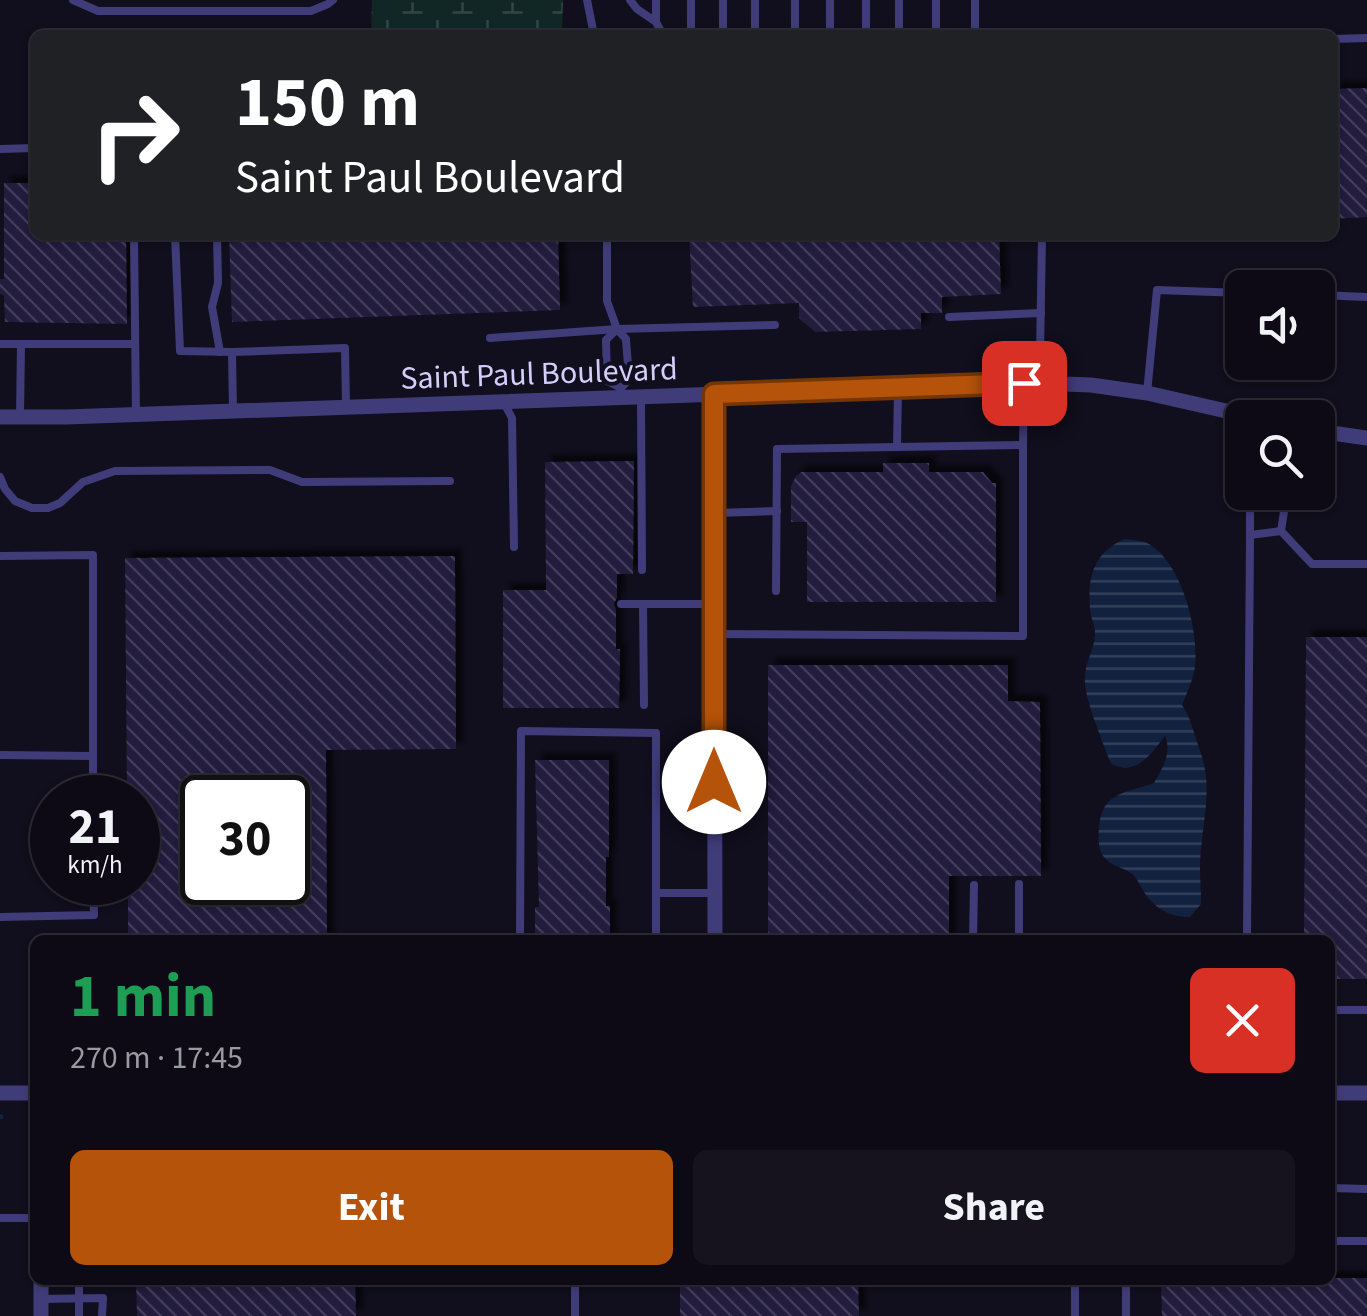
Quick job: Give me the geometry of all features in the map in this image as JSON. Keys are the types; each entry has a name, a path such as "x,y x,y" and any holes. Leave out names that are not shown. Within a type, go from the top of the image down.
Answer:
{"street":[{"name":"Saint Paul Boulevard","path":"0,418 503,401 621,392 640,396 1029,383 1147,393 1225,411"},
{"path":"714,394 714,935"},
{"path":"1335,433 1367,438"},
{"path":"0,1093 30,1093"},
{"path":"1335,1096 1367,1093"}],"lane":[{"path":"73,0 98,11 311,11 332,0"},
{"path":"587,0 593,30"},
{"path":"630,0 660,30"},
{"path":"656,0 656,22"},
{"path":"691,0 691,30"},
{"path":"723,0 723,30"},
{"path":"755,30 756,0"},
{"path":"795,0 795,30"},
{"path":"830,0 830,30"},
{"path":"866,0 866,30"},
{"path":"899,0 899,30"},
{"path":"936,0 936,30"},
{"path":"975,0 975,30"},
{"path":"1338,39 1367,38"},
{"path":"0,148 30,148"},
{"path":"134,240 136,415"},
{"path":"175,240 180,351 345,348 346,407"},
{"path":"217,240 218,283 212,307 220,352"},
{"path":"606,240 607,301 617,329 626,339 628,379 621,392 607,381 606,340 617,329"},
{"path":"714,634 1023,636 1024,446 1029,383 1040,356 1042,240"},
{"path":"1147,393 1158,290 1225,292"},
{"path":"1335,295 1367,296"},
{"path":"949,316 1041,314"},
{"path":"490,338 617,329 775,325"},
{"path":"0,344 135,344"},
{"path":"20,344 20,418"},
{"path":"232,352 233,411"},
{"path":"897,447 898,387"},
{"path":"640,396 642,570"},
{"path":"503,401 512,418 514,547"},
{"path":"776,590 777,449 1024,446"},
{"path":"0,477 15,501 32,508 60,503 83,482 114,470 270,470 302,482 450,481"},
{"path":"1247,935 1250,510"},
{"path":"1281,531 1284,510"},
{"path":"714,512 777,511"},
{"path":"1250,536 1281,531"},
{"path":"1281,531 1312,564 1367,564"},
{"path":"0,556 92,555 92,775"},
{"path":"621,604 714,604"},
{"path":"643,604 644,705"},
{"path":"520,935 521,731 656,733 656,935"},
{"path":"0,755 92,756"},
{"path":"1019,884 1019,935"},
{"path":"973,935 974,885"},
{"path":"656,892 714,893"},
{"path":"0,916 94,916 94,905"},
{"path":"1335,1010 1367,1010"},
{"path":"1335,1188 1367,1189"},
{"path":"0,1218 30,1218"},
{"path":"1335,1241 1367,1241"},
{"path":"79,1285 79,1316"},
{"path":"574,1316 575,1285"},
{"path":"1075,1285 1075,1316"},
{"path":"1126,1285 1126,1316"},
{"path":"41,1307 79,1298 103,1298 102,1316"}],"green space":[{"path":"372,0 563,0 562,30 371,30"}],"water":[{"path":"1125,539 1149,544 1161,553 1179,582 1191,617 1195,667 1182,705 1204,763 1207,792 1200,865 1201,904 1190,917 1176,916 1158,907 1133,875 1107,860 1100,847 1099,827 1105,806 1118,795 1154,783 1168,748 1165,736 1136,765 1111,764 1086,692 1086,669 1095,637 1089,596 1092,575 1106,550"}],"building":[{"path":"1367,88 1367,217 1338,219 1338,89"},
{"path":"4,183 30,183 30,240 126,240 127,324 5,322 4,295 0,294 0,279 4,279"},
{"path":"229,240 558,240 560,310 232,322"},
{"path":"689,240 999,240 1001,294 942,297 942,313 921,313 921,329 815,332 799,318 799,303 693,307"},
{"path":"634,461 633,574 617,574 614,603 616,649 620,649 619,708 503,708 503,590 546,590 545,462"},
{"path":"883,463 929,463 929,472 983,472 996,483 996,602 807,602 807,522 791,522 791,486 796,476 801,472 883,472"},
{"path":"455,556 456,749 326,750 327,935 128,935 128,905 160,905 160,775 127,775 125,558"},
{"path":"1306,637 1367,637 1367,979 1335,979 1335,935 1304,935"},
{"path":"768,665 1008,665 1008,701 1040,702 1041,876 949,876 949,935 768,935"},
{"path":"535,760 609,760 606,906 610,906 610,935 535,935 535,907 539,907"},
{"path":"1335,1278 1367,1278 1367,1316 1162,1316 1161,1285 1335,1285"},
{"path":"136,1285 355,1285 356,1316 137,1316"},
{"path":"680,1285 858,1285 859,1316 680,1316"}],"route":[{"path":"714,782 714,394 1024,383"}]}
